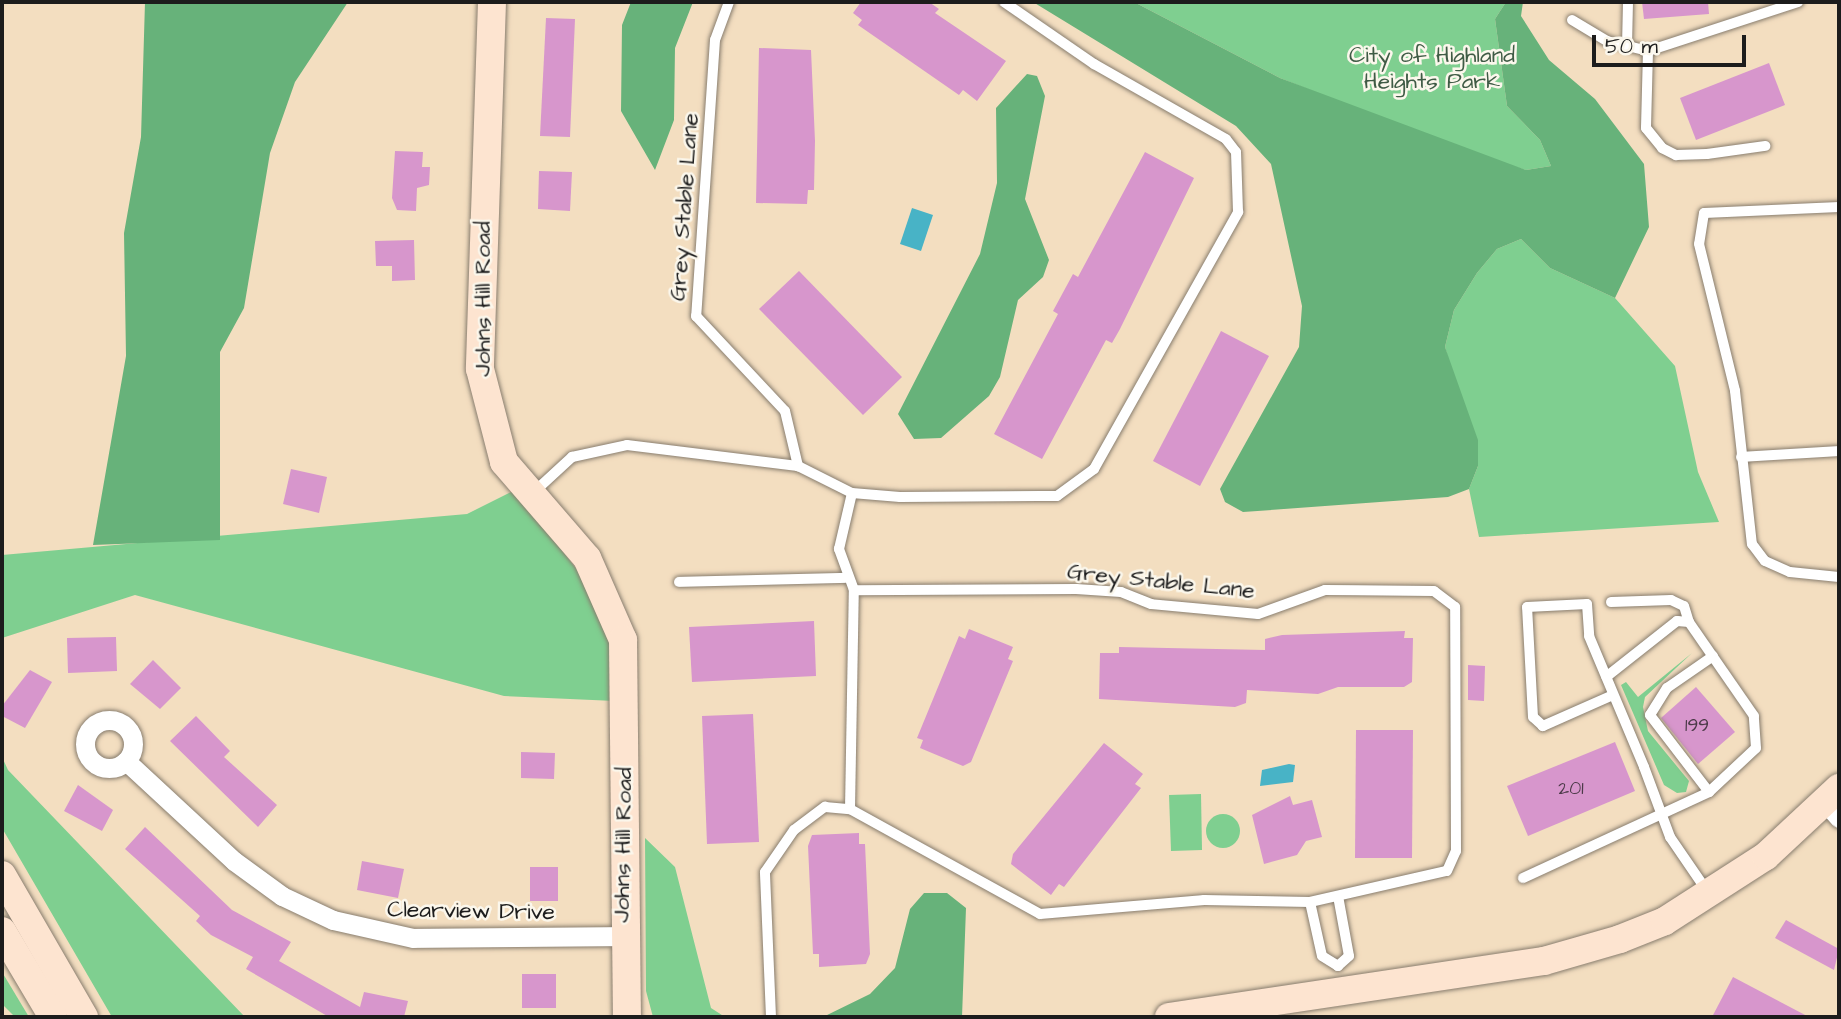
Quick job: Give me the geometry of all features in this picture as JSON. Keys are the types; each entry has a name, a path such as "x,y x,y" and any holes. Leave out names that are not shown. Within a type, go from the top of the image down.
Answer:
{"street":[{"name":"Johns Hill Road","path":"492,2 480,369 504,461 587,558 623,640 622,936 627,1017"},
{"name":"Clearview Drive","path":"126,761 234,861 282,896 333,920 413,938 622,936"},
{"path":"1169,1017 1340,979 1544,961 1643,930 1710,894 1835,803"},
{"path":"2,875 84,1017"},
{"path":"2,931 53,1017"}],"lane":[{"name":"Grey Stable Lane","path":"729,2 715,40 696,316 785,411 798,466"},
{"path":"531,495 572,457 627,445 798,466 852,493 1058,496 1094,468 1238,212 1236,152 1226,139 1094,64 1004,2"},
{"path":"1628,2 1628,46"},
{"path":"1572,20 1628,46 1648,51 1798,2"},
{"path":"1648,51 1646,128 1662,148 1686,155 1765,146"},
{"path":"1839,207 1704,213 1699,244 1735,391 1752,544 1765,561 1790,572 1839,577"},
{"path":"1741,457 1839,451"},
{"path":"771,1017 765,872 814,811 850,809 854,590 845,578 839,549 852,493"},
{"path":"679,582 845,578"},
{"name":"Grey Stable Lane","path":"850,809 1040,914 1204,900 1310,902 1423,879 1447,871 1454,861 1455,607 1434,591 1325,590 1258,614 1151,604 1121,592 1076,589 854,590"},
{"path":"1523,878 1709,792 1756,748 1754,716 1689,622 1684,606 1671,600 1611,602"},
{"path":"1613,695 1543,726 1533,716 1527,607 1587,604 1589,636 1606,677 1662,816 1710,894"},
{"path":"1606,677 1677,621 1689,622"},
{"path":"1709,792 1650,715 1667,688 1713,656"},
{"path":"1338,896 1349,956 1340,979"},
{"path":"1310,902 1322,956 1340,979"}],"green space":[{"path":"145,2 348,2 295,82 270,153 244,308 220,352 220,540 93,545 126,356 124,233 141,137"},
{"path":"631,2 693,2 675,48 674,120 655,170 621,111 622,25"},
{"path":"1033,2 1134,2 1280,78 1526,170 1551,166 1540,140 1507,106 1495,19 1506,2 1523,2 1521,16 1549,60 1595,99 1644,164 1649,227 1615,298 1550,268 1521,239 1497,249 1477,273 1454,310 1445,347 1478,440 1478,466 1469,489 1448,497 1243,512 1225,502 1220,489 1299,347 1302,306 1271,164 1236,126"},
{"name":"City of Highland Heights Park","path":"1134,2 1506,2 1495,19 1507,106 1540,140 1551,166 1526,170 1468,153 1280,78"},
{"path":"1027,74 1037,76 1045,96 1025,199 1049,260 1043,277 1018,300 1000,377 989,396 941,438 914,439 898,414 980,254 997,183 996,108"},
{"path":"1521,239 1550,268 1615,298 1675,366 1698,472 1719,522 1479,537 1469,489 1478,466 1445,347 1454,310 1477,273 1497,249"},
{"path":"515,490 588,584 609,633 615,701 504,696 135,595 2,638 2,555 467,514"},
{"path":"1692,653 1645,697 1643,707 1648,731 1689,781 1686,792 1677,793 1664,785 1621,685 1626,682 1638,697"},
{"path":"2,757 8,770 245,1017 112,1017 2,828"},
{"path":"1201,794 1202,850 1171,851 1169,795"},
{"path":"1223,814 1235,819 1240,831 1235,843 1223,848 1211,843 1206,831 1211,819"},
{"path":"645,838 675,867 711,1008 725,1017 653,1017 646,991"},
{"path":"924,893 947,893 966,908 962,1017 823,1017 870,994 895,968 910,909"},
{"path":"2,972 29,1017 15,1017 2,1004"}],"water":[{"path":"912,208 933,215 921,251 900,244"},
{"path":"1295,765 1293,782 1260,786 1262,770"}],"building":[{"path":"861,2 929,2 939,9 935,13 1006,61 977,101 963,90 959,95 858,25 862,20 853,13"},
{"path":"1642,2 1708,2 1709,14 1644,19"},
{"path":"546,18 575,19 570,137 540,136"},
{"path":"759,48 811,50 814,190 808,190 807,204 756,203"},
{"path":"1769,63 1785,105 1696,140 1680,98"},
{"path":"395,151 423,152 422,167 430,167 429,185 417,188 416,211 397,210 392,198"},
{"path":"1145,152 1194,178 1120,329 1112,343 1106,340 1042,459 994,434 1058,314 1053,311 1073,274 1078,277"},
{"path":"539,171 572,172 570,211 538,209"},
{"path":"414,240 415,280 392,281 392,266 376,266 375,241"},
{"path":"799,271 902,377 863,415 759,309"},
{"path":"1221,331 1269,356 1200,486 1153,461"},
{"path":"291,469 327,477 319,513 283,504"},
{"path":"814,621 816,676 692,682 689,627"},
{"path":"969,629 1013,647 1008,659 1013,661 971,762 963,766 920,748 923,740 917,738 959,636 965,639"},
{"path":"1405,631 1404,638 1413,638 1412,682 1404,687 1338,687 1318,694 1247,690 1246,703 1235,707 1099,699 1100,653 1119,653 1119,647 1265,650 1265,639 1282,635"},
{"path":"116,637 117,671 68,673 67,638"},
{"path":"153,660 181,688 160,709 130,684"},
{"path":"1468,665 1485,666 1484,701 1468,700"},
{"path":"30,670 52,682 25,728 2,716 2,706"},
{"path":"1696,687 1735,732 1698,764 1661,718"},
{"path":"753,714 759,842 707,844 702,716"},
{"path":"196,716 230,751 224,757 277,805 258,827 170,741"},
{"path":"1356,730 1413,730 1412,858 1355,858"},
{"path":"1615,742 1635,791 1528,836 1507,786"},
{"path":"1104,743 1143,774 1135,784 1141,788 1064,887 1059,884 1051,895 1011,864 1013,854"},
{"path":"521,752 555,753 554,779 521,778"},
{"path":"78,785 113,810 102,831 64,811"},
{"path":"1290,796 1293,805 1312,800 1322,837 1306,841 1297,855 1264,864 1252,815"},
{"path":"145,827 232,910 291,942 279,961 360,1007 364,992 408,1001 404,1017 329,1017 246,969 253,957 211,935 196,921 200,916 125,849"},
{"path":"859,833 859,844 865,844 870,954 866,964 819,967 819,954 813,954 808,846 812,835"},
{"path":"362,861 404,869 398,898 357,890"},
{"path":"530,867 558,867 558,901 530,901"},
{"path":"1786,920 1839,949 1834,970 1775,938"},
{"path":"522,974 556,974 556,1008 522,1008"},
{"path":"1733,977 1809,1017 1712,1017"}]}
